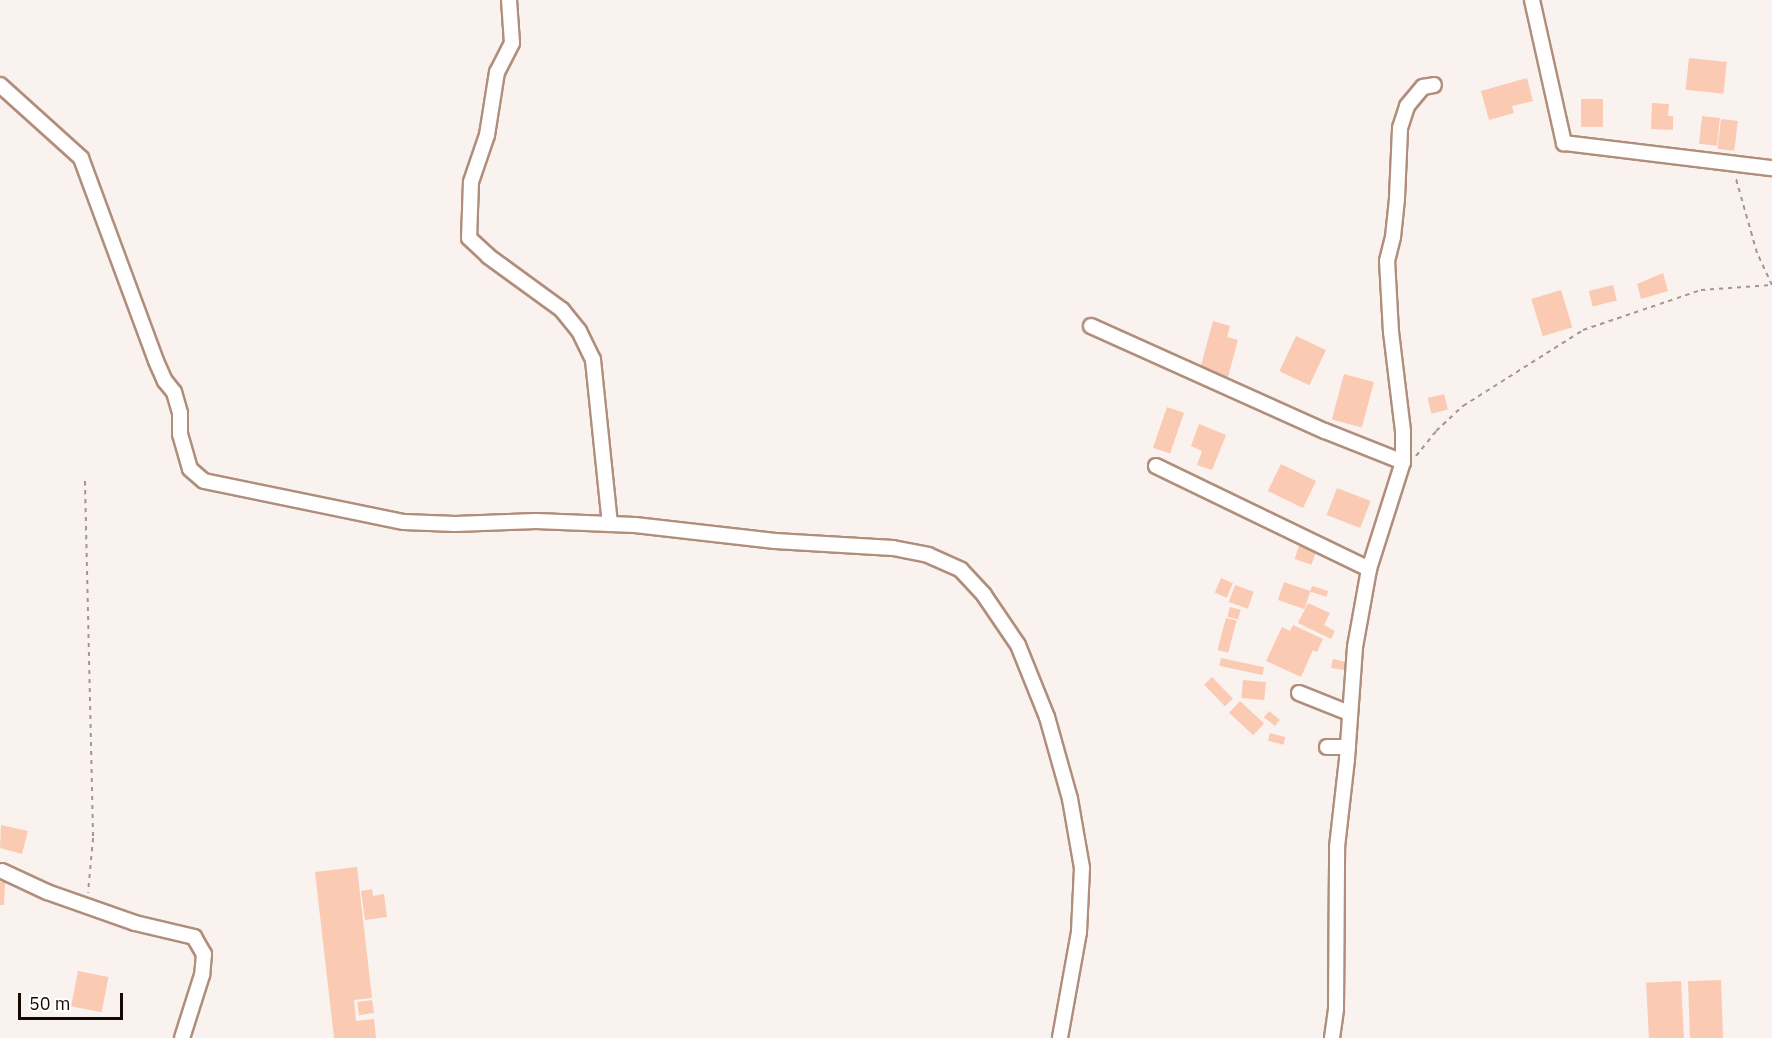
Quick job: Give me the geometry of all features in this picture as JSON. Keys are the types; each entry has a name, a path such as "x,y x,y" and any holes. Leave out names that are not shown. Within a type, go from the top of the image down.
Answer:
{"street":[{"path":"509,0 512,43 497,72 487,135 471,182 469,238 488,256 562,310 579,331 593,360 609,524"},
{"path":"1532,0 1564,143 1772,168"},
{"path":"0,85 81,158 156,361 165,381 174,392 180,413 180,434 190,469 204,481 416,523 536,521 609,524 775,541 893,548 928,555 961,570 984,595 1018,645 1047,717 1070,799 1082,868 1079,932 1060,1038"},
{"path":"1332,1038 1336,1008 1337,847 1348,747 1354,647 1370,569 1403,462 1403,431 1388,301 1387,261 1395,218 1400,128 1407,106 1423,87 1434,86"},
{"path":"1092,326 1325,431 1403,462"},
{"path":"1156,466 1370,569"},
{"path":"1299,693 1349,713"},
{"path":"1327,747 1348,747"},
{"path":"2,871 47,892 135,923 194,937 204,954 202,975 182,1038"}],"path":[{"path":"1403,462 1419,454 1436,431 1463,406 1583,330 1701,290 1772,285 1757,253 1731,163"},
{"path":"86,481 93,838 87,905"}],"building":[{"path":"1689,58 1727,62 1723,94 1686,90"},
{"path":"1527,78 1533,101 1512,106 1514,113 1489,120 1481,91"},
{"path":"1581,99 1603,99 1603,127 1581,127"},
{"path":"1652,103 1669,104 1668,116 1673,116 1673,130 1651,129"},
{"path":"1702,116 1720,118 1717,146 1699,144"},
{"path":"1721,119 1738,121 1734,151 1717,149"},
{"path":"1663,273 1668,291 1641,299 1637,284"},
{"path":"1613,285 1617,301 1593,307 1589,291"},
{"path":"1561,290 1572,327 1543,336 1531,299"},
{"path":"1213,321 1230,326 1227,337 1238,340 1228,377 1200,369"},
{"path":"1296,336 1326,350 1309,385 1280,371"},
{"path":"1344,374 1374,382 1362,427 1332,419"},
{"path":"1444,394 1448,410 1431,414 1428,398"},
{"path":"1167,407 1184,413 1170,454 1153,448"},
{"path":"1199,424 1226,435 1212,470 1197,465 1202,451 1191,446"},
{"path":"1281,464 1316,481 1303,508 1268,491"},
{"path":"1337,488 1371,501 1360,528 1327,515"},
{"path":"1301,540 1318,546 1312,565 1294,559"},
{"path":"1221,578 1233,583 1227,598 1215,593"},
{"path":"1284,582 1310,591 1304,609 1278,600"},
{"path":"1235,585 1254,592 1248,609 1229,602"},
{"path":"1312,586 1328,591 1327,597 1310,592"},
{"path":"1308,603 1330,613 1324,625 1335,631 1331,639 1298,623"},
{"path":"1230,607 1241,610 1238,620 1227,617"},
{"path":"1226,618 1237,621 1228,653 1217,650"},
{"path":"1293,625 1323,639 1317,652 1313,650 1301,677 1266,661 1282,627 1290,631"},
{"path":"1221,658 1264,667 1262,675 1219,666"},
{"path":"1333,659 1346,662 1345,670 1331,668"},
{"path":"1212,677 1233,699 1225,706 1204,685"},
{"path":"1243,680 1266,682 1264,700 1241,698"},
{"path":"1240,701 1264,724 1253,735 1229,713"},
{"path":"1269,711 1280,720 1275,726 1264,717"},
{"path":"1270,733 1285,737 1283,745 1268,741"},
{"path":"1,825 28,831 22,854 0,848"},
{"path":"357,867 372,998 354,1000 356,1021 374,1019 376,1038 334,1038 315,872"},
{"path":"0,882 5,882 4,905 0,905"},
{"path":"372,889 373,896 384,894 387,917 365,920 361,891"},
{"path":"78,971 108,977 102,1012 71,1006"},
{"path":"1721,980 1723,1038 1690,1038 1688,981"},
{"path":"1681,981 1684,1038 1649,1038 1646,983"},
{"path":"372,1000 374,1013 359,1015 357,1002"}]}
